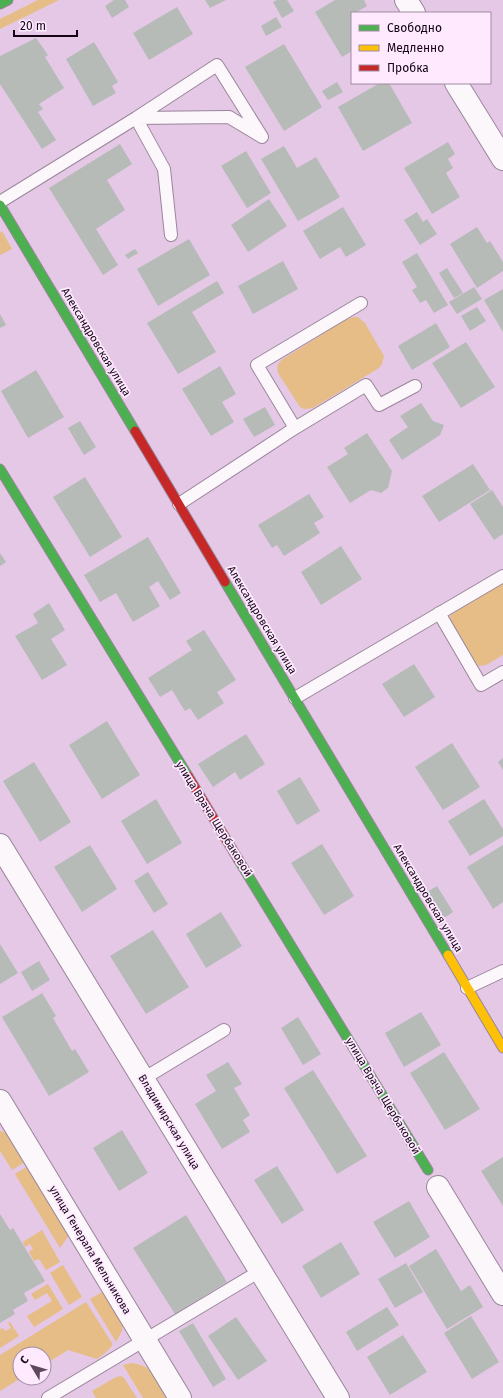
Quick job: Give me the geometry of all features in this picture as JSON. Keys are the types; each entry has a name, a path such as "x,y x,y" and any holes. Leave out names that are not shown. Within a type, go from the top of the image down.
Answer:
{"street":[{"path":"0,4 8,0"},
{"path":"406,0 413,12"},
{"path":"457,84 503,159"},
{"name":"Александровская улица","path":"0,204 503,1048"},
{"name":"улица Врача Щербаковой","path":"0,469 503,1294"},
{"name":"Владимирская улица","path":"0,845 338,1398"},
{"name":"улица Генерала Мельникова","path":"0,1101 180,1398"}],"lane":[{"path":"0,204 217,65 262,137 229,117 136,118"},
{"path":"136,118 164,170 171,235"},
{"path":"295,428 257,365 361,303"},
{"path":"178,504 295,428 366,385 379,405 415,386"},
{"path":"295,698 503,576"},
{"path":"439,613 481,685 503,672"},
{"path":"468,988 503,971"},
{"path":"143,1079 224,1030"},
{"path":"48,1398 260,1271"}],"shaded area":[{"path":"38,0 59,0 0,29 0,19"},
{"path":"2,231 12,249 0,255 0,233"},
{"path":"358,317 365,323 384,356 382,364 379,368 313,408 304,409 300,407 278,373 277,368 280,362 345,320"},
{"path":"503,580 503,655 486,665 479,666 473,661 451,623 450,618 452,611"},
{"path":"0,1131 8,1135 25,1162 12,1170 0,1151"},
{"path":"28,1166 70,1234 60,1248 15,1174"},
{"path":"42,1230 60,1262 46,1270 39,1259 34,1261 29,1252 33,1249 30,1244 25,1247 23,1242"},
{"path":"63,1265 82,1297 69,1305 50,1273"},
{"path":"48,1284 63,1309 34,1327 27,1316 52,1301 47,1293 35,1300 31,1294"},
{"path":"104,1291 123,1324 122,1331 116,1342 90,1299"},
{"path":"86,1302 112,1343 112,1346 97,1359 68,1350 52,1360 52,1346 15,1346"},
{"path":"10,1322 19,1336 0,1348 0,1329 3,1328 5,1331 11,1328 8,1323"},
{"path":"12,1348 12,1384 0,1391 0,1355"},
{"path":"131,1363 139,1364 151,1370 170,1398 143,1398 123,1365"},
{"path":"121,1376 124,1378 137,1398 96,1398 92,1391 116,1377"}],"building":[{"path":"114,0 125,0 129,7 112,18 105,6"},
{"path":"205,0 226,0 210,8"},
{"path":"277,0 287,0 294,11 282,18 273,2"},
{"path":"335,0 364,0 367,6 357,12 351,12 351,52 342,57 315,12"},
{"path":"177,7 193,34 149,60 133,33"},
{"path":"276,17 282,27 266,36 261,26"},
{"path":"36,38 48,55 45,57 64,88 39,104 43,109 38,112 56,140 42,149 0,84 0,56"},
{"path":"94,42 118,82 112,86 116,93 93,106 66,59"},
{"path":"284,44 322,107 284,131 245,67"},
{"path":"337,82 343,92 328,100 322,91"},
{"path":"378,84 390,84 412,123 363,151 338,107"},
{"path":"448,142 455,154 448,159 453,168 446,173 460,197 432,214 404,168"},
{"path":"120,144 132,164 107,180 125,210 96,229 118,265 103,275 49,188"},
{"path":"284,146 297,168 316,157 340,197 298,221 261,159"},
{"path":"246,151 271,193 247,208 221,166"},
{"path":"269,199 287,226 248,252 231,225"},
{"path":"343,207 366,245 346,257 340,247 320,259 303,231"},
{"path":"417,212 423,222 427,219 437,234 420,245 404,220"},
{"path":"477,227 487,243 490,241 503,262 503,271 477,288 450,244"},
{"path":"189,239 210,275 158,306 137,269"},
{"path":"135,249 138,253 128,259 125,255"},
{"path":"417,253 448,305 434,313 426,300 420,303 412,290 417,287 402,262"},
{"path":"283,261 298,289 253,314 238,286"},
{"path":"447,268 463,293 454,298 439,273"},
{"path":"217,281 224,293 192,312 216,352 178,374 147,323"},
{"path":"474,287 482,299 457,314 449,302"},
{"path":"503,289 503,332 484,300"},
{"path":"477,307 486,321 470,331 461,316"},
{"path":"0,314 6,325 0,328"},
{"path":"436,323 450,347 412,370 398,346"},
{"path":"466,342 495,387 461,408 432,363"},
{"path":"220,366 236,394 222,402 234,422 211,436 182,389"},
{"path":"36,370 64,417 28,438 1,391"},
{"path":"421,403 433,421 444,425 440,435 402,460 389,440 408,427 400,416"},
{"path":"265,407 275,425 254,437 243,419"},
{"path":"80,421 96,447 84,455 68,428"},
{"path":"367,433 392,471 388,488 381,493 371,490 350,503 327,467 348,454 344,448"},
{"path":"473,464 490,490 439,522 422,496"},
{"path":"85,477 122,537 90,557 53,497"},
{"path":"492,490 503,507 503,534 494,540 470,504"},
{"path":"309,494 324,517 314,523 320,533 284,556 277,545 272,548 258,525"},
{"path":"148,537 181,593 170,600 158,581 149,587 160,606 133,622 116,593 100,602 84,575"},
{"path":"341,546 362,579 321,605 301,572"},
{"path":"0,553 6,562 0,566"},
{"path":"49,603 65,630 51,639 67,665 42,680 15,636 38,623 33,614"},
{"path":"204,630 236,680 217,692 224,703 198,720 190,708 185,711 172,690 160,697 148,678 192,650 186,641"},
{"path":"414,664 435,697 404,717 382,684"},
{"path":"107,721 140,775 102,799 69,745"},
{"path":"246,734 265,764 240,780 235,772 213,787 198,764"},
{"path":"452,743 480,787 443,810 415,767"},
{"path":"503,758 503,770 498,762"},
{"path":"34,762 71,822 40,842 3,781"},
{"path":"300,777 320,811 297,825 277,791"},
{"path":"156,799 182,843 147,864 121,821"},
{"path":"484,799 503,829 503,836 470,856 448,821"},
{"path":"322,844 354,896 324,915 291,863"},
{"path":"90,845 117,889 82,912 54,867"},
{"path":"503,845 503,902 493,909 467,867"},
{"path":"148,872 168,904 154,913 134,881"},
{"path":"437,886 453,912 438,922 422,895"},
{"path":"221,912 242,946 206,968 186,934"},
{"path":"153,930 189,987 146,1014 110,956"},
{"path":"0,944 18,973 0,984"},
{"path":"39,961 50,980 32,991 21,972"},
{"path":"42,993 56,1016 53,1018 72,1051 75,1049 89,1072 49,1096 2,1017"},
{"path":"421,1012 441,1045 404,1067 385,1033"},
{"path":"298,1017 321,1054 303,1065 281,1028"},
{"path":"444,1052 480,1109 445,1130 410,1073"},
{"path":"228,1062 242,1084 234,1088 250,1115 243,1120 250,1132 222,1149 195,1104 216,1091 206,1075"},
{"path":"313,1070 367,1156 337,1174 284,1088"},
{"path":"122,1130 148,1173 119,1191 93,1148"},
{"path":"503,1157 503,1206 481,1171"},
{"path":"277,1166 304,1210 282,1224 254,1180"},
{"path":"409,1201 430,1237 395,1258 373,1222"},
{"path":"0,1214 10,1230 13,1228 45,1281 24,1293 28,1301 13,1310 15,1314 0,1323"},
{"path":"186,1215 227,1282 175,1314 133,1248"},
{"path":"341,1242 360,1274 321,1298 302,1266"},
{"path":"436,1249 461,1291 470,1285 483,1307 447,1329 409,1266"},
{"path":"406,1263 423,1292 395,1308 378,1279"},
{"path":"387,1307 399,1325 357,1351 346,1332"},
{"path":"471,1316 499,1362 472,1379 444,1333"},
{"path":"236,1317 267,1361 238,1380 208,1336"},
{"path":"193,1323 226,1379 213,1387 179,1331"},
{"path":"403,1335 427,1372 390,1395 367,1357"}],"traffic: fast":[{"path":"0,4 8,0"},
{"path":"0,205 135,431"},
{"path":"0,469 188,776"},
{"path":"225,582 448,955"},
{"path":"238,859 428,1170"}],"traffic: slow":[{"path":"448,955 503,1048"}],"traffic: jam":[{"path":"135,431 225,582"},
{"path":"188,776 238,859"}]}
